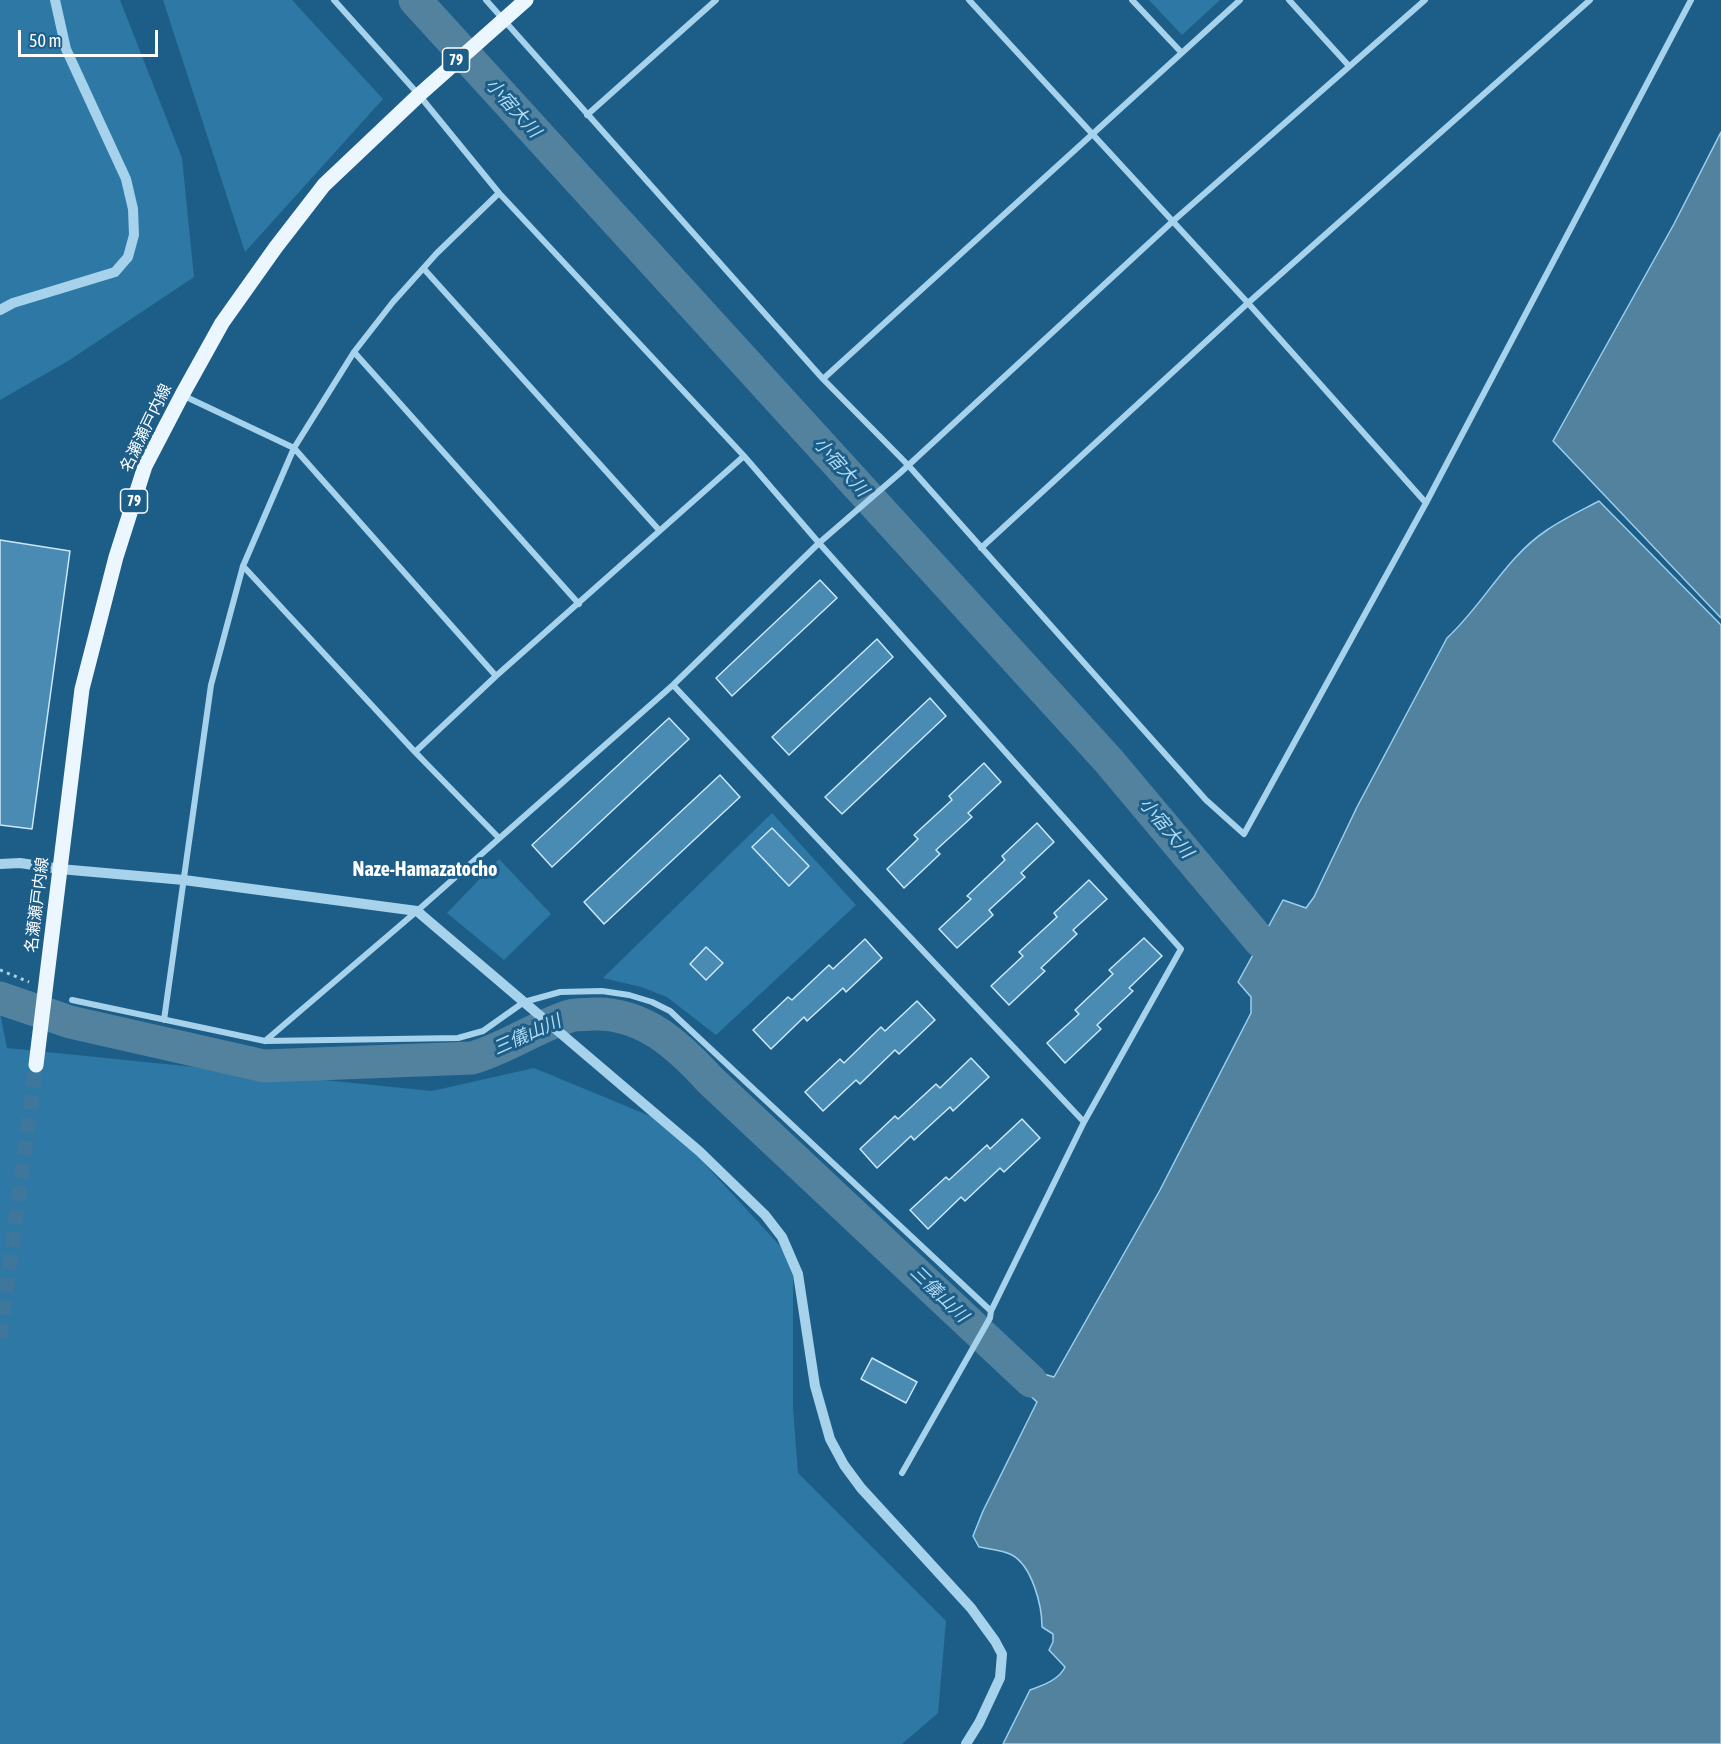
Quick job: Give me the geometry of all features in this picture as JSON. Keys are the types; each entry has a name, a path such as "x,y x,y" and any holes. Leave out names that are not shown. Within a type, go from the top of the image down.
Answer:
{"main road":[{"name":"名瀬瀬戸内線","path":"36,1065 82,689 110,579 145,466 222,323 324,185 419,95 526,0"}],"street":[{"path":"0,310 13,303 115,272 128,257 134,235 133,209 126,179 66,49 55,0"},
{"path":"334,0 419,95 499,193 744,456 1181,949 1084,1122 990,1314 902,1473"},
{"path":"486,0 499,23 587,115 823,379 908,465 1206,800 1244,834 1426,502 1691,0"},
{"path":"587,115 716,0"},
{"path":"969,0 1248,303 1426,502"},
{"path":"1132,0 1181,52"},
{"path":"823,379 1240,0"},
{"path":"1289,0 1349,66"},
{"path":"265,1041 417,911 673,685 819,543 900,473 1172,222 1425,0"},
{"path":"981,548 1248,303 1590,0"},
{"path":"164,1020 211,685 243,566 294,448 354,352 393,302 437,253 499,193"},
{"path":"424,269 659,530"},
{"path":"354,352 579,604"},
{"path":"182,395 294,448 496,676"},
{"path":"414,752 496,676 744,456"},
{"path":"243,566 414,752 499,838"},
{"path":"673,685 1084,1122"},
{"path":"0,864 20,863 60,869 184,880 417,911 699,1151 765,1215 782,1237 798,1274 815,1386 830,1439 844,1465 861,1488 971,1608 1002,1654 1000,1678 979,1723 966,1744"},
{"path":"72,1000 265,1041 458,1038 483,1031 527,1004 560,992 602,991 652,1002 670,1011 990,1314"}],"path":[{"path":"0,970 45,991"}],"shaded area":[{"path":"0,0 120,0 182,158 194,277 68,361 0,400"},
{"path":"163,0 292,0 383,99 245,252"},
{"path":"1149,0 1220,0 1182,35"},
{"path":"1721,132 1721,618 1553,441 1674,224"},
{"path":"1599,501 1721,625 1721,1744 1003,1744 1030,1690 1055,1679 1065,1667 1049,1650 1053,1642 1053,1634 1042,1627 1038,1597 1025,1568 1019,1560 1008,1553 979,1547 973,1536 1037,1402 1025,1391 1037,1372 1054,1377 1160,1190 1251,1013 1251,997 1238,982 1283,900 1306,908 1314,897 1357,807 1447,638 1532,541 1559,522"},
{"path":"772,813 856,905 716,1035 667,997 641,987 603,978"},
{"path":"499,859 551,914 504,960 447,913"},
{"path":"0,1013 7,1048 432,1091 534,1068 667,1123 793,1260 793,1408 798,1473 946,1621 938,1713 902,1744 0,1744"}],"building":[{"path":"0,540 70,551 32,829 0,825"},
{"path":"820,580 837,598 732,696 716,678"},
{"path":"877,639 893,657 789,755 772,737"},
{"path":"930,698 946,716 842,814 825,797"},
{"path":"669,718 689,739 552,867 532,845"},
{"path":"984,763 1001,782 968,813 972,817 936,850 940,854 904,888 887,869 918,839 914,835 952,800 949,796"},
{"path":"720,775 740,797 604,924 584,902"},
{"path":"1037,823 1054,842 1021,873 1025,877 989,910 993,915 957,948 939,929 971,899 967,896 1005,860 1002,856"},
{"path":"772,828 809,866 789,886 752,847"},
{"path":"1089,880 1107,899 1073,930 1077,934 1041,968 1045,971 1009,1005 991,986 1023,956 1019,952 1057,917 1054,913"},
{"path":"1144,938 1162,956 1129,988 1133,991 1097,1025 1101,1029 1065,1063 1047,1043 1079,1014 1075,1010 1113,974 1109,970"},
{"path":"865,939 882,958 846,992 843,988 807,1021 804,1017 771,1049 753,1030 788,997 792,1000 829,965 833,969"},
{"path":"706,947 723,963 706,980 690,964"},
{"path":"917,1001 935,1020 899,1054 895,1050 860,1084 856,1080 823,1111 805,1092 840,1059 844,1063 881,1027 885,1031"},
{"path":"971,1058 989,1077 953,1111 950,1107 914,1140 911,1136 877,1168 860,1149 895,1116 898,1119 936,1084 940,1088"},
{"path":"1022,1119 1040,1138 1004,1172 1000,1168 965,1201 961,1197 928,1229 910,1210 946,1177 949,1180 987,1145 990,1149"},
{"path":"872,1358 917,1382 906,1403 861,1379"}],"waterway":[{"name":"小宿大川","path":"415,0 1108,760 1260,941"},
{"name":"三儀山川","path":"0,998 70,1022 264,1066 472,1058 570,1016 593,1014 628,1019 659,1034 686,1055 1031,1381"}],"tunnel":[{"path":"0,1338 36,1065"}],"district":[{"name":"Naze-Hamazatocho","path":"425,870"}]}
